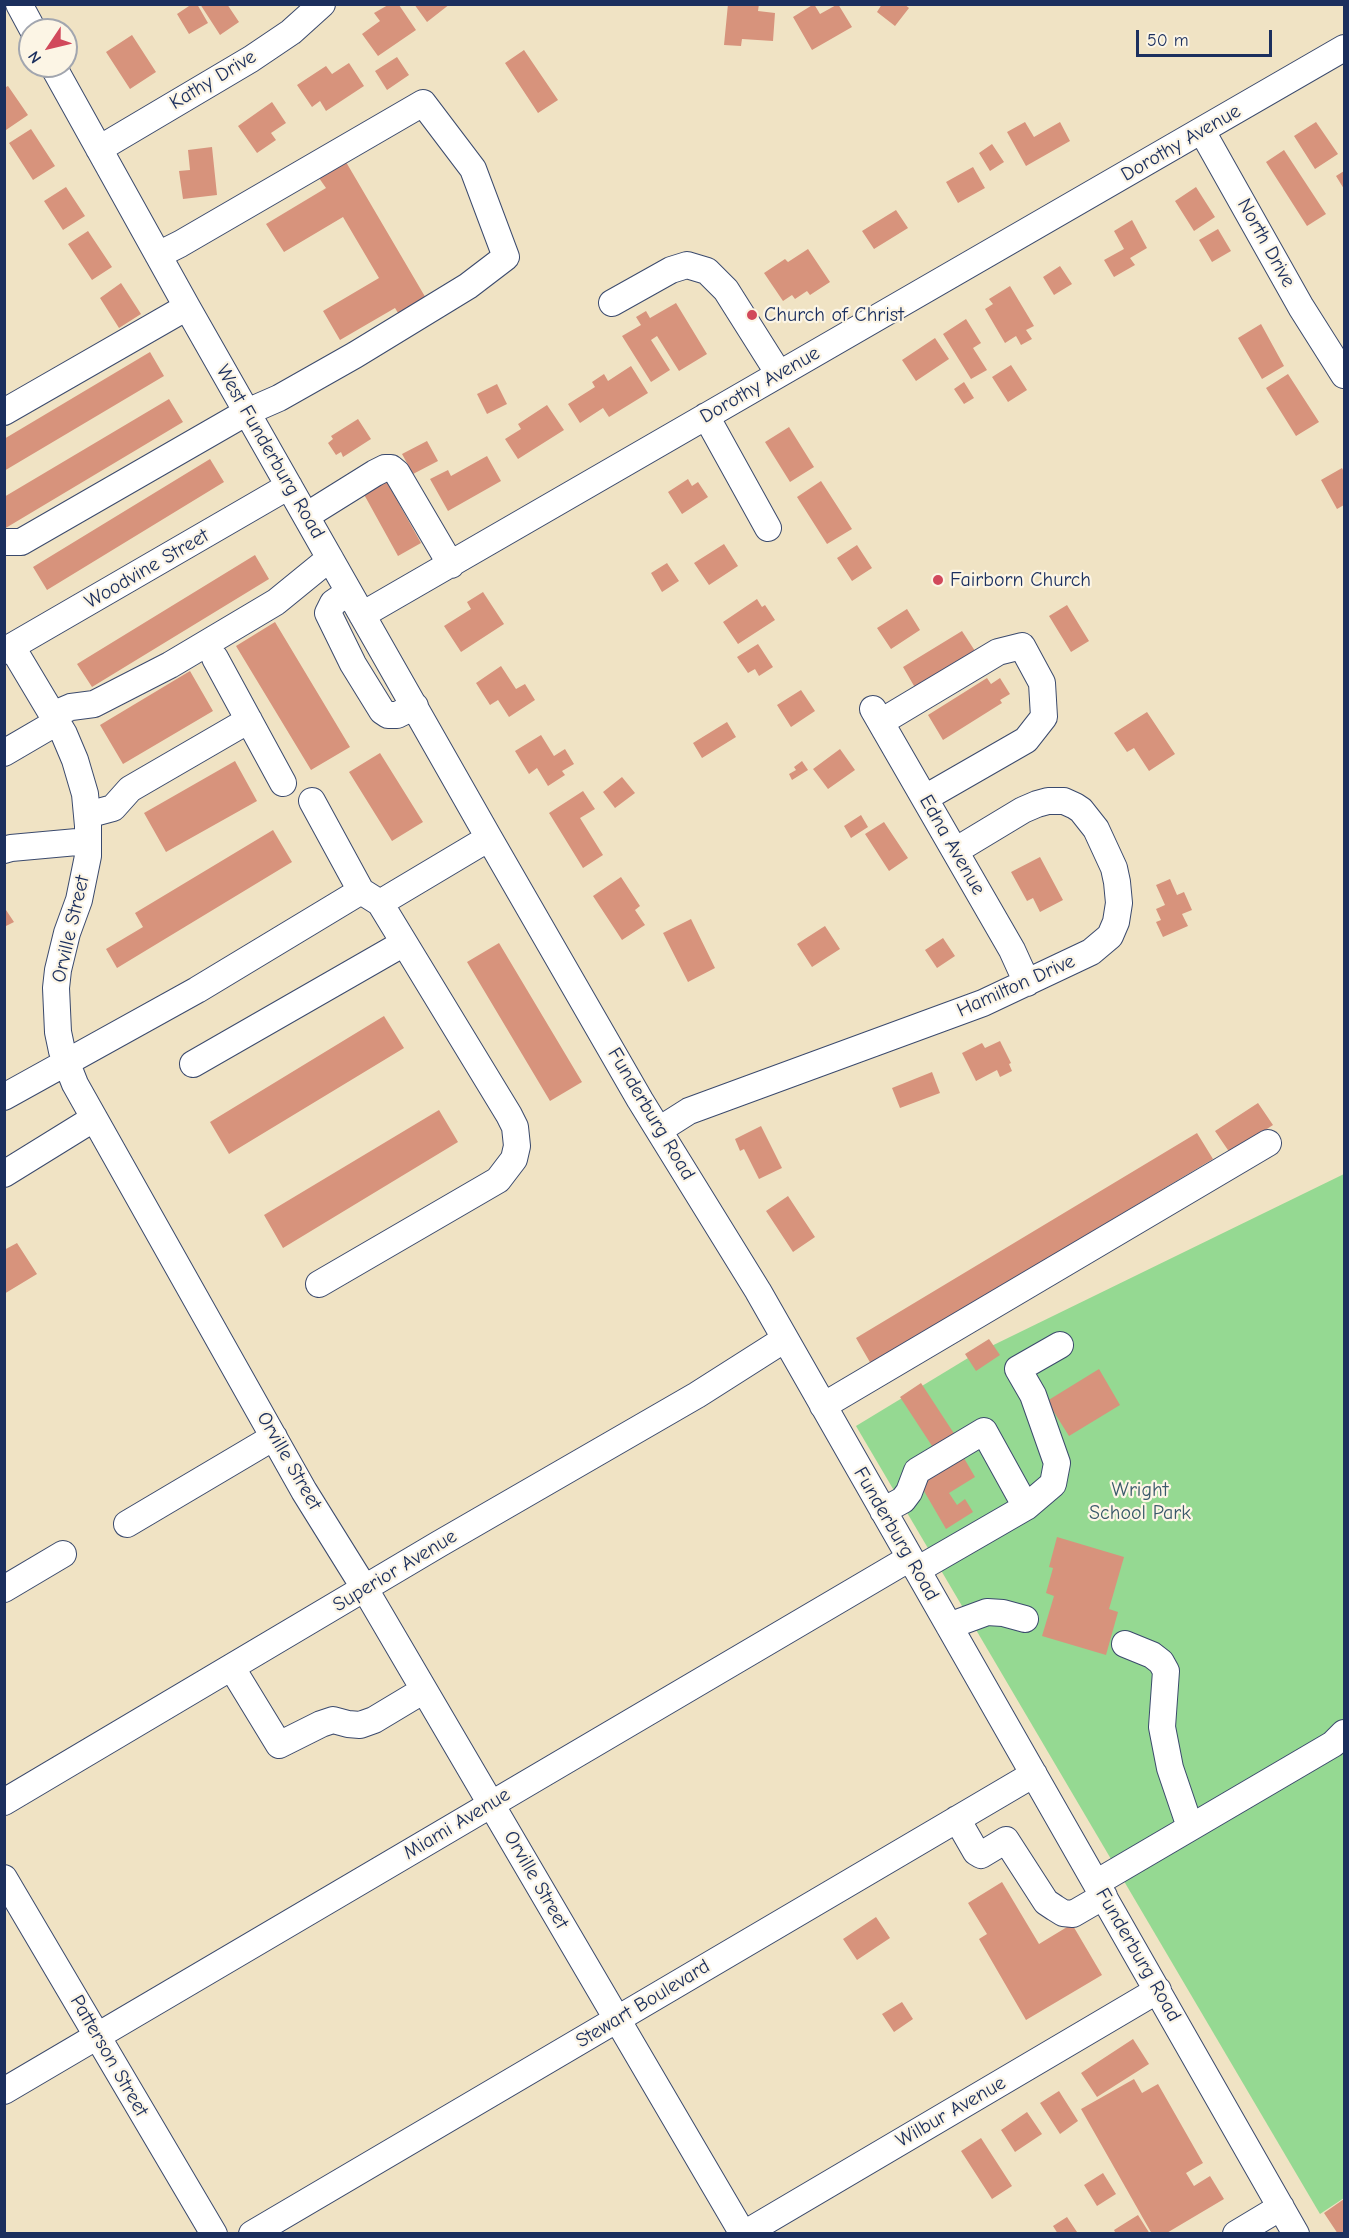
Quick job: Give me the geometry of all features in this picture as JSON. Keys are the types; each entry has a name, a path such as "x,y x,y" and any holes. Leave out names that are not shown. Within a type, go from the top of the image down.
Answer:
{"street":[{"path":"19,4 27,18"},
{"name":"Kathy Drive","path":"99,149 251,59 291,32 322,4"},
{"name":"Dorothy Avenue","path":"362,615 1344,48"},
{"name":"West Funderburg Road","path":"60,78 489,838"},
{"path":"4,542 21,542 248,412 279,398 355,355 468,286 506,257 473,169 423,103 158,255"},
{"name":"North Drive","path":"1202,131 1301,307 1338,365"},
{"path":"612,303 671,270 687,265 707,271 726,290 779,374"},
{"path":"4,412 187,307"},
{"path":"706,416 768,528"},
{"path":"306,516 375,473 391,468 397,473 451,565"},
{"name":"Woodvine Street","path":"8,649 289,486"},
{"path":"4,753 71,707 94,704 170,665 276,602 330,558"},
{"path":"349,591 333,603 328,613 353,663 382,711 388,715 397,715 414,706"},
{"name":"Edna Avenue","path":"925,798 1026,740 1044,717 1042,683 1022,646 998,652 877,715 1012,950 1026,983"},
{"name":"Orville Street","path":"8,649 55,719 75,760 85,794 88,842 83,884 67,933 56,988 58,1032 75,1084 304,1491 365,1589 743,2234"},
{"path":"215,658 283,783"},
{"path":"87,815 113,808 130,789 249,720"},
{"path":"312,801 370,897 404,943 509,1115 515,1127 517,1146 514,1159 498,1180 319,1284"},
{"name":"Hamilton Drive","path":"659,1130 689,1111 983,1003 1099,947 1110,936 1116,922 1119,903 1117,882 1109,855 1096,830 1081,810 1075,806 1064,801 1048,801 1023,810 956,851"},
{"path":"4,1097 66,1061 370,897 489,838"},
{"name":"Funderburg Road","path":"489,838 659,1130 701,1195 785,1339 1296,2234"},
{"path":"4,850 88,842"},
{"path":"193,1064 404,943"},
{"path":"4,1174 93,1119"},
{"path":"823,1406 1268,1143"},
{"name":"Superior Avenue","path":"4,1802 697,1395 785,1339"},
{"name":"Miami Avenue","path":"4,2091 492,1804 913,1564 1026,1507 1053,1485 1057,1463 1033,1395 1018,1368 1060,1345"},
{"path":"883,1511 903,1500 909,1492 917,1471 984,1431 1026,1507"},
{"path":"127,1524 274,1437"},
{"path":"4,1589 63,1554"},
{"path":"949,1626 987,1612 1003,1613 1025,1619"},
{"path":"1125,1644 1152,1655 1161,1662 1166,1671 1162,1727 1170,1768 1190,1827"},
{"path":"232,1668 279,1745 333,1720 360,1725 374,1720 424,1690"},
{"path":"957,1819 976,1852 981,1855 1006,1840 1046,1902 1063,1913 1073,1914 1100,1889 1190,1827 1333,1744 1344,1733"},
{"name":"Stewart Boulevard","path":"252,2234 1034,1774"},
{"name":"Patterson Street","path":"4,1878 213,2234"},
{"name":"Wilbur Avenue","path":"743,2234 1158,1990"},
{"path":"1236,2234 1281,2207"}],"green space":[{"name":"Wright School Park","path":"1344,1174 1344,2198 1320,2214 856,1426 973,1355"}],"building":[{"path":"192,4 197,4 208,23 189,34 177,14"},
{"path":"200,4 227,4 239,22 220,35"},
{"path":"414,4 450,4 427,22"},
{"path":"728,4 759,4 758,11 775,13 773,41 742,39 741,46 724,45"},
{"path":"814,4 820,14 838,4 852,27 812,50 793,17"},
{"path":"882,4 904,4 909,8 895,26 877,12"},
{"path":"388,5 399,5 416,30 378,56 362,34 380,21 374,13"},
{"path":"132,35 156,72 130,89 106,52"},
{"path":"524,50 558,100 538,113 505,63"},
{"path":"397,57 409,75 387,90 375,71"},
{"path":"349,63 364,86 326,111 320,101 312,107 297,85 326,66 332,74"},
{"path":"8,86 28,115 6,130 4,88"},
{"path":"272,102 286,123 271,133 276,140 257,153 238,126"},
{"path":"1025,122 1034,137 1060,122 1070,141 1026,166 1007,132"},
{"path":"1316,122 1338,154 1315,169 1294,136"},
{"path":"31,129 55,166 33,180 9,143"},
{"path":"992,144 1004,162 990,171 979,153"},
{"path":"212,147 217,195 183,199 179,171 190,170 188,150"},
{"path":"1284,150 1326,214 1307,226 1266,162"},
{"path":"346,162 427,300 400,316 395,308 340,340 323,311 379,278 343,217 284,252 266,224 326,188 319,178"},
{"path":"973,167 985,188 958,203 946,182"},
{"path":"1344,171 1344,189 1336,176"},
{"path":"66,187 85,216 63,230 44,201"},
{"path":"1196,187 1215,217 1194,231 1175,201"},
{"path":"896,210 908,228 874,249 862,231"},
{"path":"1132,220 1147,248 1130,258 1135,265 1114,277 1104,260 1124,249 1114,231"},
{"path":"1218,229 1231,251 1212,262 1199,240"},
{"path":"88,231 112,267 92,280 68,244"},
{"path":"808,249 830,282 810,295 807,291 795,299 792,295 783,301 764,273 785,259 788,262"},
{"path":"1060,266 1072,284 1054,295 1043,277"},
{"path":"121,283 141,314 119,328 100,298"},
{"path":"1010,286 1034,326 1026,330 1032,339 1021,345 1016,336 1005,343 985,309 993,304 989,299"},
{"path":"676,303 707,354 679,371 657,336 651,340 670,370 651,382 622,336 641,325 636,317 646,311 650,318"},
{"path":"966,319 981,343 973,348 987,370 971,379 943,334"},
{"path":"1261,324 1284,366 1262,379 1238,338"},
{"path":"935,338 949,359 916,381 902,360"},
{"path":"150,352 164,376 4,471 4,439"},
{"path":"1011,365 1027,390 1008,402 992,377"},
{"path":"631,366 648,393 609,417 603,408 580,423 568,404 595,387 592,382 604,374 608,381"},
{"path":"1288,374 1319,422 1296,436 1266,388"},
{"path":"964,382 974,398 964,404 954,389"},
{"path":"497,384 507,404 487,414 477,394"},
{"path":"169,399 183,422 4,529 4,497"},
{"path":"547,405 564,430 518,459 505,439 521,429 518,424"},
{"path":"358,419 371,439 343,457 341,452 336,455 328,443 333,439 331,436"},
{"path":"789,427 814,467 790,482 765,442"},
{"path":"427,441 438,461 413,474 402,454"},
{"path":"487,456 501,481 448,511 430,479 448,470 451,476"},
{"path":"210,459 224,482 47,590 33,567"},
{"path":"1342,468 1344,505 1337,509 1321,480"},
{"path":"384,477 421,543 398,556 361,489"},
{"path":"688,479 692,486 698,482 708,497 682,514 668,492"},
{"path":"821,481 852,529 827,544 797,497"},
{"path":"724,544 738,566 709,585 694,563"},
{"path":"857,545 872,568 852,581 837,558"},
{"path":"255,555 269,579 92,687 77,664"},
{"path":"667,563 679,581 662,592 651,573"},
{"path":"483,592 504,624 461,652 444,626 471,609 467,602"},
{"path":"757,599 762,607 765,605 775,620 738,644 723,622"},
{"path":"1067,605 1089,641 1071,652 1049,616"},
{"path":"907,609 920,630 891,649 877,628"},
{"path":"275,622 350,747 311,770 236,646"},
{"path":"962,631 977,654 917,691 903,667"},
{"path":"758,644 773,667 759,676 755,669 748,673 737,657"},
{"path":"501,666 516,689 525,684 535,700 509,717 498,700 490,705 476,683"},
{"path":"190,671 213,711 123,764 100,725"},
{"path":"987,678 991,684 1000,678 1010,694 1000,700 1002,703 943,740 928,715"},
{"path":"801,690 815,711 791,727 777,705"},
{"path":"1147,712 1175,754 1149,771 1134,748 1127,752 1114,733"},
{"path":"727,722 736,737 702,758 693,743"},
{"path":"541,735 554,756 565,749 574,764 562,771 565,775 548,786 537,768 529,774 515,751"},
{"path":"840,749 855,770 828,789 813,769"},
{"path":"380,753 423,822 392,841 349,772"},
{"path":"235,761 257,801 166,852 144,813"},
{"path":"802,761 808,770 792,780 789,774 796,770 794,767"},
{"path":"622,777 635,793 615,808 603,792"},
{"path":"583,791 595,809 580,818 603,855 583,868 549,813"},
{"path":"861,815 868,827 851,838 844,826"},
{"path":"884,822 908,858 889,871 865,834"},
{"path":"273,830 292,862 117,968 106,949 143,927 135,913"},
{"path":"1040,857 1063,900 1040,912 1033,898 1027,901 1011,872"},
{"path":"621,877 640,906 635,910 645,925 622,940 593,896"},
{"path":"1170,879 1177,895 1184,892 1192,910 1182,914 1188,926 1163,937 1156,922 1161,920 1156,909 1165,905 1156,885"},
{"path":"4,907 14,922 4,927"},
{"path":"691,919 715,968 688,982 663,933"},
{"path":"825,926 840,949 812,967 797,944"},
{"path":"943,938 955,956 937,968 925,950"},
{"path":"499,943 582,1082 550,1101 467,962"},
{"path":"384,1016 404,1048 229,1154 210,1122"},
{"path":"1000,1041 1011,1063 1009,1064 1012,1071 1000,1077 997,1070 976,1081 962,1053 982,1043 985,1048"},
{"path":"932,1072 940,1093 900,1108 892,1088"},
{"path":"1258,1103 1273,1125 1230,1153 1215,1131"},
{"path":"439,1110 458,1142 283,1248 264,1215"},
{"path":"761,1126 782,1168 759,1179 744,1149 740,1151 735,1139"},
{"path":"1197,1133 1213,1159 871,1364 856,1338"},
{"path":"788,1196 815,1237 793,1252 766,1211"},
{"path":"17,1243 37,1274 4,1294 4,1250"},
{"path":"989,1339 1000,1355 976,1371 965,1354"},
{"path":"1099,1369 1120,1405 1069,1436 1047,1401"},
{"path":"921,1383 955,1435 934,1449 900,1397"},
{"path":"961,1453 975,1477 949,1493 957,1505 965,1499 973,1512 946,1529 917,1479"},
{"path":"1057,1537 1124,1557 1109,1609 1118,1612 1106,1655 1042,1636 1054,1596 1046,1593 1053,1568 1049,1567"},
{"path":"1002,1882 1039,1944 1072,1924 1102,1975 1026,2020 979,1939 987,1934 968,1903"},
{"path":"876,1917 890,1938 857,1960 843,1939"},
{"path":"902,2002 913,2019 894,2032 882,2014"},
{"path":"1133,2039 1149,2064 1097,2097 1081,2073"},
{"path":"1134,2079 1142,2093 1158,2084 1203,2163 1186,2173 1194,2186 1210,2176 1224,2199 1165,2234 1152,2234 1081,2109"},
{"path":"1059,2091 1078,2121 1060,2134 1040,2103"},
{"path":"1027,2112 1042,2134 1015,2152 1001,2130"},
{"path":"981,2138 1012,2186 992,2199 961,2151"},
{"path":"1103,2173 1116,2194 1097,2206 1084,2185"},
{"path":"1344,2199 1344,2234 1338,2234 1324,2213"},
{"path":"1138,2215 1150,2234 1116,2234 1114,2230"},
{"path":"1067,2217 1077,2232 1058,2234 1053,2226"}],"place":[{"name":"Church of Christ","path":"752,315"},
{"name":"Fairborn Church","path":"938,580"}]}
